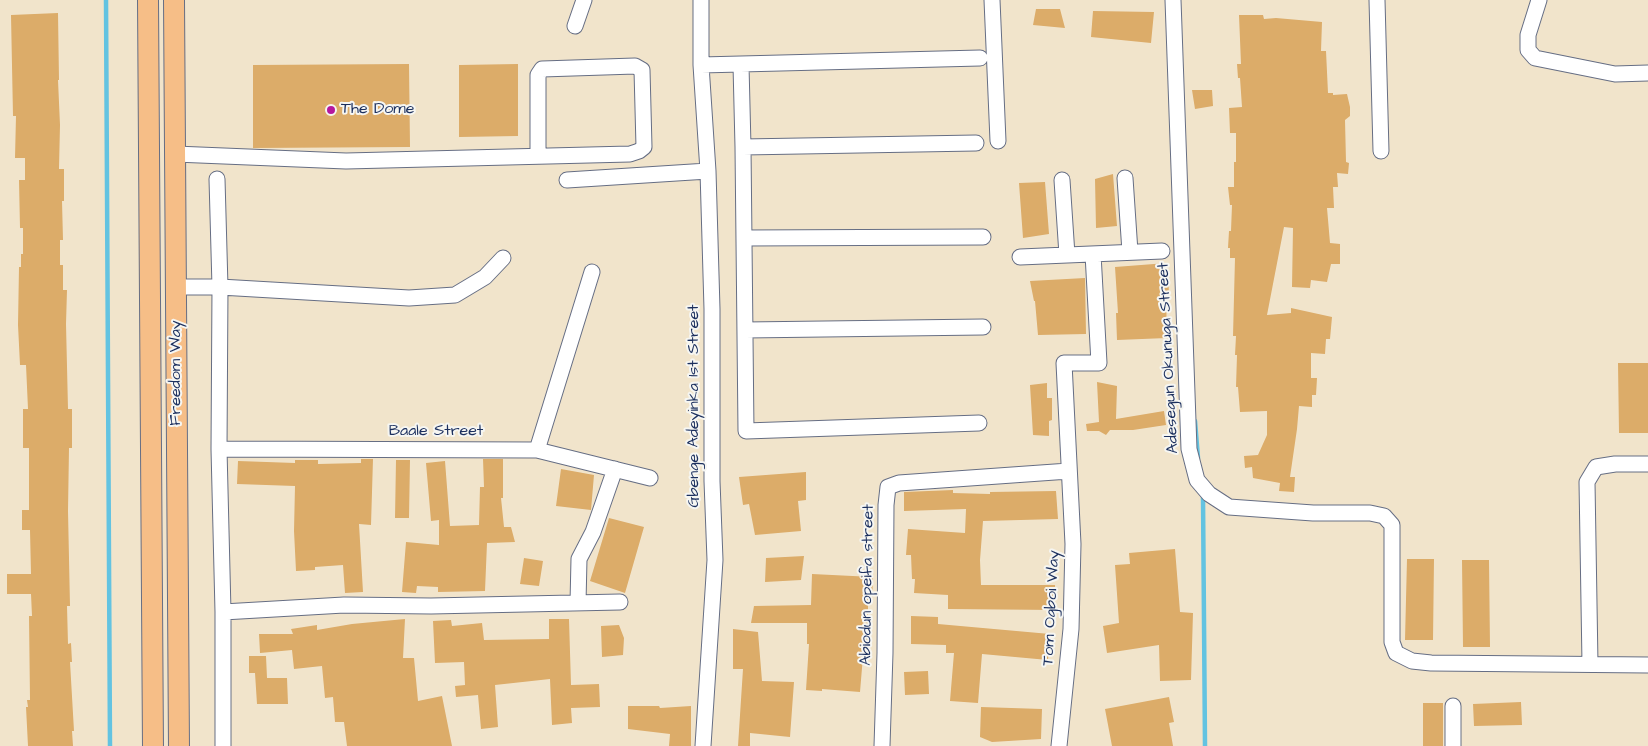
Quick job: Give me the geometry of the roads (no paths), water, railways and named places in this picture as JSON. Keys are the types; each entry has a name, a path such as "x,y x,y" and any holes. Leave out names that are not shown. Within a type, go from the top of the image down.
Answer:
{"main road":[{"name":"Freedom Way","path":"148,0 153,746"},
{"name":"Freedom Way","path":"174,0 179,746"}],"street":[{"path":"575,26 584,0"},
{"name":"Gbenge Adeyinka 1st Street","path":"701,0 700,65 708,171 712,309 712,481 715,560 703,746"},
{"path":"992,0 998,141"},
{"name":"Adesegun Okunuga Street","path":"1173,0 1189,449 1197,480 1209,494 1229,507 1313,513 1370,513 1384,516 1392,525 1392,642 1396,653 1412,661 1431,663 1648,665"},
{"path":"1377,0 1381,151"},
{"path":"1539,0 1528,35 1528,50 1535,58 1615,74 1648,74"},
{"path":"700,65 980,58"},
{"path":"741,65 746,431 978,423"},
{"path":"175,154 346,161 630,154 644,146 642,70 635,66 542,69 538,75 538,156"},
{"path":"743,147 976,143"},
{"path":"567,180 708,171"},
{"path":"1125,178 1130,252"},
{"path":"217,179 220,287 219,449 223,612 223,746"},
{"path":"1062,180 1067,255"},
{"path":"744,238 983,237"},
{"path":"1020,257 1162,251"},
{"name":"Tom Ogboi Way","path":"1059,746 1071,629 1073,544 1064,363 1098,363 1093,254"},
{"path":"176,287 220,287 410,298 455,295 485,277 503,258"},
{"path":"538,450 592,272"},
{"path":"745,330 983,326"},
{"name":"Baale Street","path":"219,449 538,450 650,478"},
{"path":"1590,664 1586,482 1596,467 1615,464 1648,464"},
{"path":"578,603 579,559 593,532 615,469"},
{"name":"Abiodun opeifa street","path":"882,746 886,505 888,487 899,483 1069,471"},
{"path":"223,612 344,605 431,606 620,602"},
{"path":"1453,706 1453,746"}],"waterway":[{"path":"106,0 110,746"},
{"path":"1195,421 1198,458"},
{"path":"1203,496 1205,746"}],"place":[{"name":"The Dome","path":"331,110"}]}
